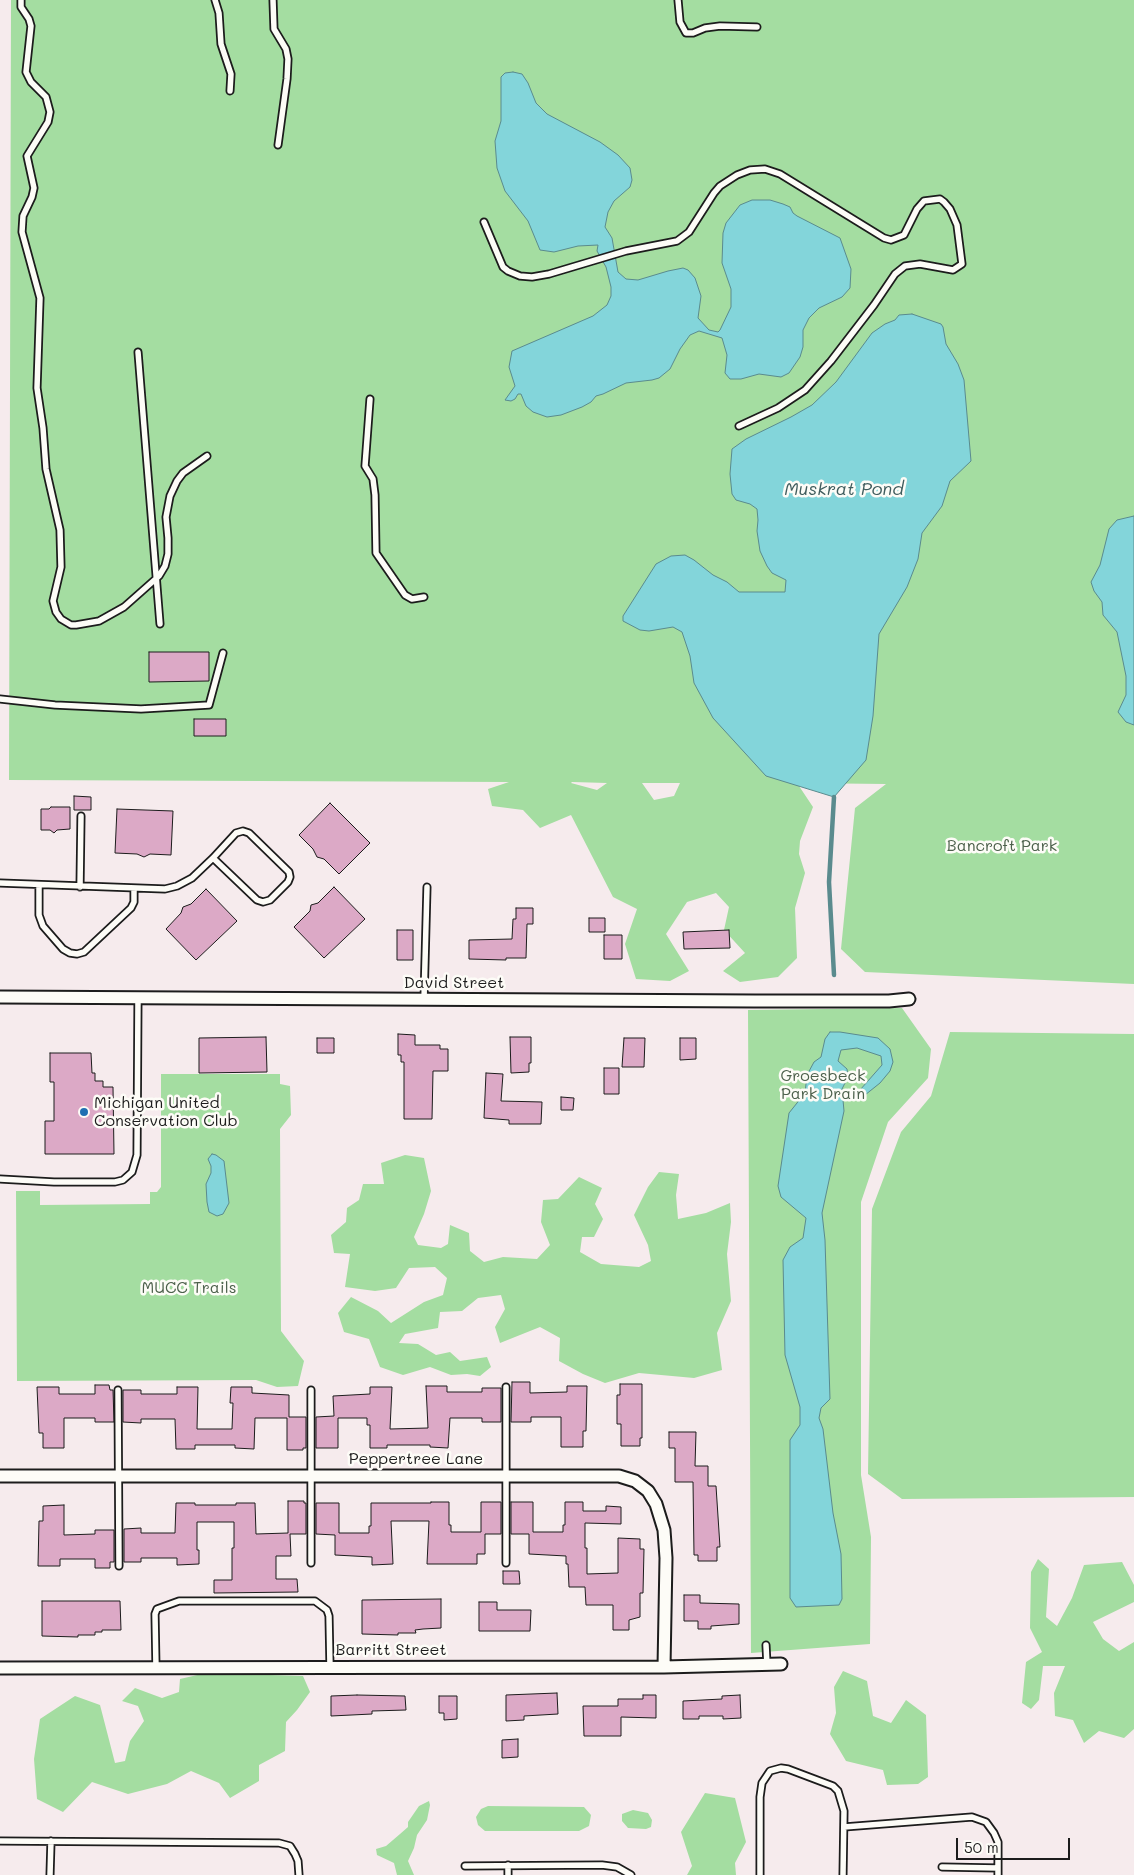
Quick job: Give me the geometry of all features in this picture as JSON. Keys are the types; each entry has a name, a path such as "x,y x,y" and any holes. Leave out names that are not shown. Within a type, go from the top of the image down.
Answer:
{"street":[{"name":"David Street","path":"0,997 889,1001 909,999"},
{"name":"Peppertree Lane","path":"0,1476 619,1476 635,1481 648,1490 656,1504 664,1530 666,1558 664,1667"},
{"name":"Barritt Street","path":"0,1668 664,1667 781,1664"}],"lane":[{"path":"21,0 21,7 31,26 26,72 46,98 50,112 48,122 27,156 34,188 25,211 22,232 40,298 37,388 43,428 44,462 60,530 62,549 61,567 53,601 56,612 61,619 71,625 92,623 124,607 157,578 162,571 168,554 166,517 170,496 183,473 207,456"},
{"path":"215,0 220,12 221,44 231,74 230,91"},
{"path":"273,0 274,29 286,49 288,59 278,145"},
{"path":"678,0 680,22 686,33 720,26 757,27"},
{"path":"484,222 503,267 520,276 543,275 624,252 666,244 683,237 689,232 717,189 731,178 750,170 765,170 780,174 884,238 891,240 904,235 916,209 924,201 940,199 950,209 957,225 962,264 947,270 920,264 905,266 895,274 831,361 805,390 778,408 739,426"},
{"path":"138,352 160,624"},
{"path":"370,399 365,466 372,480 375,495 376,553 405,595 412,599 424,597"},
{"path":"0,698 55,704 141,709 208,705 223,653"},
{"path":"80,887 81,816"},
{"path":"0,884 166,889 177,886 192,878 236,833 243,831 249,833 289,872 290,877 288,882 270,900 263,902 257,900 213,858"},
{"path":"39,885 39,915 43,926 63,949 77,954 84,952 131,908 134,902 134,888"},
{"path":"424,999 428,887"},
{"path":"0,1179 54,1182 115,1182 123,1180 132,1172 137,1155 138,998"},
{"path":"506,1387 506,1563"},
{"path":"118,1390 119,1566"},
{"path":"311,1390 311,1563"},
{"path":"156,1668 155,1614 158,1609 179,1601 315,1601 327,1610 329,1616 330,1667"},
{"path":"766,1645 767,1665"},
{"path":"760,1875 760,1798 762,1783 770,1771 781,1768 833,1786 838,1791 844,1805 844,1875"},
{"path":"844,1826 972,1817 986,1822 994,1833 998,1842 998,1875"},
{"path":"0,1841 280,1844 290,1846 296,1854 298,1875"},
{"path":"50,1875 51,1841"},
{"path":"508,1865 508,1875"},
{"path":"465,1866 602,1865 617,1867 631,1875"},
{"path":"942,1867 998,1868"}],"green space":[{"name":"Bancroft Park","path":"11,0 1134,0 1134,984 865,972 841,949 855,808 886,784 796,783 813,807 800,841 799,854 805,873 795,908 797,958 778,977 740,982 723,971 745,953 724,930 729,907 716,893 687,902 666,934 689,971 670,981 636,979 625,944 637,909 613,897 571,815 540,828 523,810 492,806 488,789 509,782 9,780","holes":["572,782 607,783 597,790","642,783 680,783 674,796 654,800"]},
{"name":"Groesbeck Park Drain","path":"902,1008 931,1049 928,1078 888,1122 861,1202 861,1475 871,1537 870,1644 751,1653 748,1010"},
{"path":"950,1032 1134,1034 1134,1497 902,1499 868,1474 872,1209 901,1132 931,1096"},
{"name":"MUCC Trails","path":"161,1074 280,1074 280,1084 290,1086 291,1115 280,1129 281,1331 304,1361 298,1386 277,1387 256,1380 17,1381 16,1191 40,1191 40,1205 150,1204 150,1192 157,1192 161,1187"},
{"path":"405,1155 424,1158 431,1191 414,1237 418,1245 441,1248 448,1244 450,1225 469,1233 470,1251 484,1262 503,1257 537,1259 550,1245 541,1222 543,1200 558,1199 579,1177 602,1188 595,1204 603,1219 594,1237 582,1237 580,1252 601,1264 639,1267 651,1261 648,1245 634,1215 648,1187 659,1172 679,1174 676,1195 678,1219 706,1213 730,1203 731,1222 727,1254 731,1301 717,1333 722,1370 694,1378 639,1373 605,1383 559,1361 560,1338 540,1327 500,1343 495,1327 505,1309 501,1295 478,1298 462,1311 440,1312 438,1328 405,1334 399,1343 418,1344 436,1355 450,1352 460,1361 487,1357 491,1367 480,1376 467,1374 451,1375 430,1367 403,1375 380,1367 369,1339 344,1332 338,1313 351,1297 378,1311 391,1323 424,1302 443,1295 447,1278 435,1267 409,1268 396,1288 375,1291 345,1287 350,1254 334,1253 331,1235 346,1222 347,1208 359,1200 363,1184 384,1184 381,1163"},
{"path":"1038,1559 1049,1569 1046,1617 1057,1626 1072,1598 1084,1565 1122,1562 1134,1585 1134,1602 1093,1622 1103,1639 1119,1651 1134,1642 1134,1729 1124,1738 1099,1731 1084,1743 1073,1720 1055,1716 1054,1693 1065,1666 1043,1666 1039,1700 1031,1709 1022,1703 1026,1662 1042,1652 1030,1628 1031,1572"},
{"path":"843,1671 867,1681 873,1716 891,1723 906,1700 926,1715 928,1777 918,1784 887,1785 883,1770 846,1761 830,1734 836,1713 834,1687"},
{"path":"206,1673 303,1676 310,1692 286,1722 285,1751 259,1765 259,1781 230,1798 219,1783 191,1771 167,1784 128,1794 92,1782 63,1812 37,1799 34,1759 40,1719 75,1696 100,1705 115,1763 125,1761 130,1741 144,1721 138,1706 122,1701 135,1688 162,1698 179,1692 180,1679"},
{"path":"705,1793 735,1798 746,1842 735,1863 736,1875 687,1875 692,1866 681,1832"},
{"path":"429,1801 427,1820 417,1835 408,1861 414,1875 397,1875 394,1863 377,1855 376,1849 386,1846 408,1827 408,1822 419,1806"},
{"path":"488,1806 584,1807 591,1815 589,1826 579,1831 485,1831 478,1825 476,1817 481,1809"},
{"path":"633,1810 648,1813 652,1820 651,1827 646,1829 628,1828 622,1821 622,1814"}],"water":[{"path":"505,73 522,74 536,103 547,114 600,142 618,155 630,168 632,180 630,187 614,201 608,212 605,227 612,238 618,272 626,279 638,280 683,268 688,270 695,278 701,296 698,318 709,330 718,332 720,330 731,307 731,289 722,263 723,233 726,223 740,205 752,200 770,200 783,204 790,207 797,216 840,238 851,269 850,288 842,297 819,308 809,318 803,330 803,347 800,357 789,373 781,377 759,374 741,379 730,379 725,373 727,355 722,338 699,331 690,335 680,349 670,369 659,378 626,383 596,396 591,402 582,407 561,415 547,417 533,412 526,406 521,394 518,394 511,401 505,400 515,386 509,367 512,351 593,316 607,305 611,296 611,287 606,267 597,251 598,245 578,246 554,252 540,250 528,221 505,191 497,168 495,141 501,121 501,77"},
{"name":"Muskrat Pond","path":"912,314 941,324 946,344 958,364 964,380 971,461 950,481 942,506 922,533 918,559 907,587 879,634 873,716 866,760 834,797 766,776 713,718 694,683 690,656 682,632 673,627 649,631 640,630 623,621 623,616 656,564 671,556 685,555 739,592 785,592 786,580 772,573 760,551 757,531 757,509 750,504 736,500 732,494 730,474 732,449 746,439 812,405 836,382 872,333 895,320 899,315"},
{"path":"1134,516 1134,725 1126,722 1118,712 1126,695 1126,676 1117,632 1103,615 1102,602 1094,591 1091,582 1100,565 1109,529 1117,520"},
{"path":"830,1032 878,1038 890,1049 893,1062 890,1071 880,1083 865,1095 861,1094 860,1090 882,1065 881,1056 857,1048 841,1050 838,1061 847,1069 848,1077 842,1089 844,1111 822,1213 825,1240 830,1399 821,1408 819,1418 823,1429 833,1513 841,1554 842,1599 839,1605 796,1607 790,1598 790,1440 800,1425 800,1407 785,1355 783,1260 790,1247 803,1238 806,1218 781,1197 778,1186 789,1113 805,1093 807,1075 814,1062 821,1057 825,1039"},
{"path":"212,1154 224,1161 229,1203 223,1214 217,1216 209,1212 207,1202 206,1184 211,1173 208,1159"}],"building":[{"path":"149,652 209,652 209,681 149,682"},
{"path":"194,719 226,719 226,736 194,736"},
{"path":"74,796 91,797 91,810 74,810"},
{"path":"330,803 370,843 339,874 324,859 317,857 313,849 299,835"},
{"path":"51,807 70,807 70,829 57,830 54,833 50,830 41,830 41,809 49,809"},
{"path":"117,809 173,811 171,855 150,854 144,857 137,854 115,853"},
{"path":"334,887 365,919 324,958 294,927 310,911 311,905 318,903"},
{"path":"206,889 237,921 196,960 166,929 181,913 183,907 191,904"},
{"path":"516,908 533,908 533,924 527,924 526,958 506,958 506,960 469,959 469,940 512,939 513,919 516,919"},
{"path":"589,918 605,918 605,932 589,932"},
{"path":"397,930 413,930 413,960 397,960"},
{"path":"729,930 730,948 684,949 683,932"},
{"path":"604,935 622,935 622,959 604,959"},
{"path":"398,1034 415,1035 415,1045 440,1045 440,1049 448,1049 448,1071 433,1071 432,1119 404,1119 404,1062 401,1062 401,1055 398,1055"},
{"path":"266,1037 267,1072 199,1073 199,1038"},
{"path":"510,1037 531,1037 529,1072 511,1073"},
{"path":"317,1038 334,1038 334,1053 317,1053"},
{"path":"624,1038 645,1038 644,1067 622,1067"},
{"path":"680,1038 696,1038 696,1059 680,1060"},
{"name":"Michigan United Conservation Club","path":"50,1053 91,1053 92,1073 95,1073 95,1081 103,1081 103,1087 113,1087 114,1154 45,1154 45,1121 54,1121 54,1082 50,1082"},
{"path":"604,1068 619,1068 619,1094 604,1094"},
{"path":"486,1073 503,1074 501,1101 542,1102 541,1124 509,1124 509,1120 484,1118"},
{"path":"561,1097 574,1098 573,1110 561,1110"},
{"path":"512,1382 530,1382 530,1393 567,1392 567,1386 587,1386 586,1431 583,1431 583,1447 561,1447 561,1417 531,1417 531,1422 511,1422"},
{"path":"620,1384 642,1384 642,1438 640,1438 640,1446 621,1446 621,1424 617,1424 617,1395 620,1395"},
{"path":"95,1385 109,1385 110,1390 113,1390 114,1422 95,1422 95,1418 64,1418 64,1448 43,1448 43,1433 39,1433 37,1387 59,1387 59,1394 95,1394"},
{"path":"426,1386 447,1386 447,1392 482,1392 482,1388 501,1388 501,1422 482,1422 482,1418 450,1418 448,1448 430,1447 430,1445 387,1445 387,1448 370,1448 370,1425 367,1425 367,1418 338,1418 338,1448 316,1448 316,1417 334,1416 333,1396 370,1394 370,1387 392,1387 390,1429 428,1428"},
{"path":"177,1387 198,1387 197,1429 232,1429 233,1403 230,1403 231,1387 252,1387 252,1393 289,1395 289,1417 306,1417 306,1448 303,1448 303,1450 287,1450 287,1418 255,1418 254,1449 235,1448 235,1445 195,1445 195,1449 176,1449 175,1419 141,1419 141,1423 123,1422 123,1390 141,1390 141,1394 177,1394"},
{"path":"669,1432 696,1432 695,1466 708,1466 708,1486 716,1486 720,1547 717,1547 717,1561 698,1561 698,1555 694,1555 693,1482 675,1482 675,1448 669,1448"},
{"path":"288,1501 304,1501 306,1503 306,1534 290,1534 291,1556 276,1556 276,1579 297,1579 298,1592 214,1593 214,1580 232,1580 234,1522 197,1522 199,1564 177,1565 177,1558 141,1558 141,1562 124,1562 124,1529 141,1528 141,1533 175,1533 176,1503 236,1505 236,1503 255,1503 256,1534 288,1533"},
{"path":"449,1502 449,1525 451,1525 451,1532 481,1532 481,1502 501,1502 501,1534 485,1534 485,1554 477,1554 477,1564 427,1564 429,1521 391,1521 393,1564 372,1565 372,1557 335,1555 335,1535 316,1534 316,1503 339,1503 339,1533 369,1533 369,1526 371,1526 371,1503"},
{"path":"511,1502 533,1502 533,1532 563,1532 563,1525 565,1525 565,1502 583,1502 583,1511 606,1511 606,1506 621,1507 621,1524 585,1523 585,1548 587,1548 587,1574 618,1573 618,1538 640,1539 640,1549 644,1549 643,1593 640,1593 640,1617 629,1620 629,1630 613,1630 613,1605 586,1605 585,1587 569,1587 566,1556 529,1554 529,1534 511,1534"},
{"path":"64,1505 64,1535 95,1534 95,1530 114,1530 114,1562 110,1562 110,1568 95,1568 95,1559 60,1559 60,1566 38,1566 39,1521 43,1521 43,1506"},
{"path":"503,1571 519,1571 520,1584 503,1584"},
{"path":"684,1595 700,1595 700,1603 739,1604 739,1624 711,1626 711,1629 698,1629 698,1621 684,1621"},
{"path":"441,1599 441,1628 415,1630 416,1633 398,1633 398,1635 362,1634 362,1600"},
{"path":"42,1601 120,1601 121,1630 102,1630 102,1632 95,1632 95,1635 78,1635 78,1637 42,1636"},
{"path":"479,1602 497,1602 497,1610 531,1610 530,1631 479,1631"},
{"path":"557,1693 558,1714 524,1716 524,1720 506,1721 506,1695"},
{"path":"643,1695 656,1695 656,1718 621,1717 621,1736 584,1736 583,1706 618,1706 618,1699 643,1699"},
{"path":"740,1695 741,1718 723,1719 723,1716 699,1716 699,1719 683,1719 683,1701 722,1699 722,1696"},
{"path":"331,1696 405,1696 406,1710 372,1711 372,1714 331,1716"},
{"path":"439,1696 457,1696 457,1719 444,1720 444,1713 439,1713"},
{"path":"518,1739 518,1757 502,1758 502,1740"}],"waterway":[{"path":"834,797 829,882 834,975"}],"place":[{"name":"Michigan United Conservation Club","path":"84,1112"}]}
